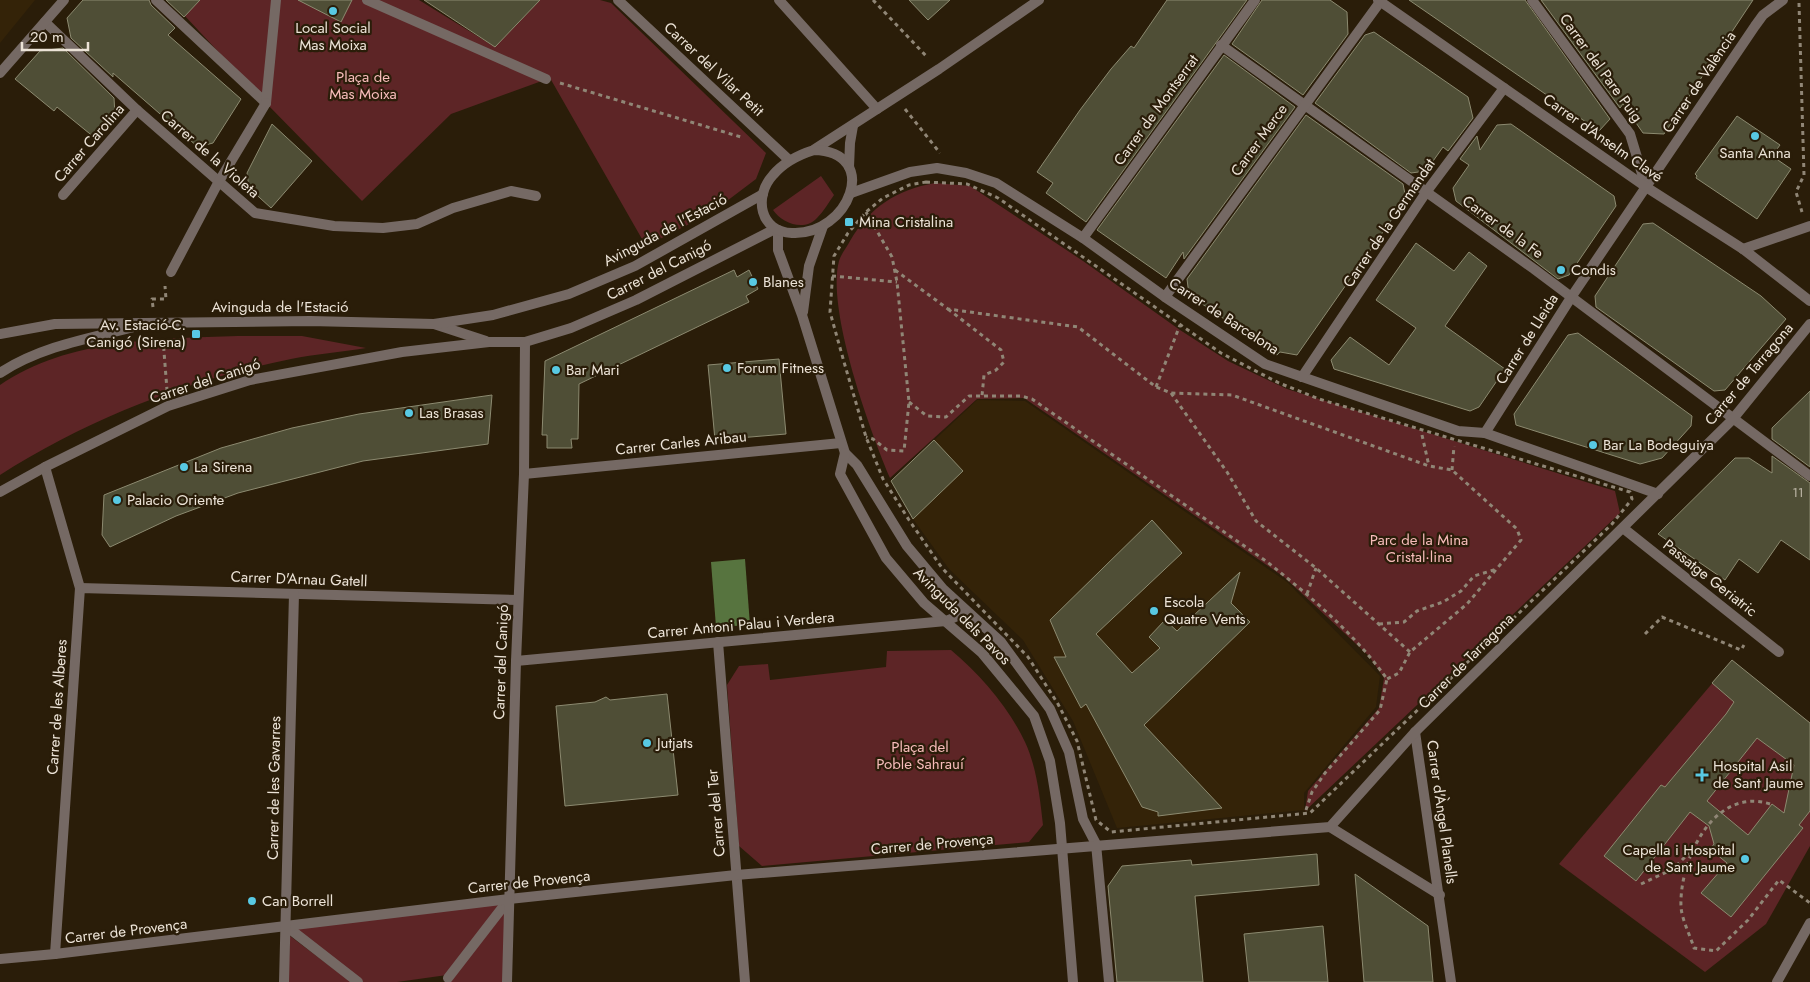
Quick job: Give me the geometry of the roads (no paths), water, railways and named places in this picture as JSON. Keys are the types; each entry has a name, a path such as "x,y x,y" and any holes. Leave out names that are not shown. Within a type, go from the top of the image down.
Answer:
{"street":[{"path":"0,73 64,0"},
{"path":"156,0 266,103"},
{"path":"171,272 218,183 266,103 276,0"},
{"path":"368,0 546,79"},
{"name":"Carrer del Vilar Petit","path":"618,0 789,160"},
{"path":"778,0 877,109"},
{"path":"854,126 850,143 851,193 847,203 836,217 808,233 791,233 776,230 764,217 763,194 772,176 789,160 814,150 854,126 1039,0"},
{"name":"Carrer de Montserrat","path":"1083,238 1255,0"},
{"name":"Carrer del Pare Puig","path":"1532,0 1630,134 1646,187"},
{"name":"Carrer de València","path":"1646,187 1763,15 1783,0"},
{"name":"Carrer d'Anselm Clavé","path":"1379,1 1646,187 1743,249 1810,301"},
{"name":"Carrer Merce","path":"1165,297 1379,1"},
{"name":"Carrer de la Violeta","path":"45,22 137,110 218,183 255,213 334,226 384,228 417,224 452,208 511,191 536,196"},
{"name":"Carrer de la Fe","path":"1221,45 1305,102 1572,296 1732,420 1810,476"},
{"name":"Carrer de la Germandat","path":"1302,378 1427,191 1504,88"},
{"name":"Carrer Carolina","path":"62,195 137,110"},
{"path":"814,150 835,153 843,158 849,168"},
{"name":"Carrer de Barcelona","path":"851,193 910,172 937,168 966,173 996,183 1083,238 1165,297 1265,364 1413,416 1456,435 1485,433 1658,494"},
{"name":"Carrer de Lleida","path":"1485,433 1572,296 1646,187"},
{"name":"Avinguda de l'Estació","path":"0,334 55,324 156,322 434,324 493,315 569,294 635,266 763,194"},
{"name":"Avinguda dels Pavos","path":"802,315 808,266 823,226"},
{"path":"1743,249 1808,226"},
{"name":"Avinguda dels Pavos","path":"776,230 778,250 802,315 845,454 857,465 907,546 943,590 1001,642 1050,709 1070,752 1083,819 1096,844 1109,982"},
{"name":"Carrer del Canigó","path":"0,492 45,467 168,406 250,380 402,352 489,342 525,342 571,328 636,300 776,230"},
{"name":"Avinguda de l'Estació","path":"0,373 17,362 44,351 156,322"},
{"name":"Avinguda de l'Estació","path":"434,324 489,342"},
{"name":"Carrer de Tarragona","path":"1330,827 1415,732 1732,420 1810,324"},
{"name":"Carrer del Canigó","path":"507,982 518,600 524,474 525,342"},
{"name":"Carrer Carles Aribau","path":"524,474 841,443"},
{"name":"Avinguda dels Pavos","path":"845,454 840,474 886,558 924,603 982,653 1034,716 1050,760 1060,823 1074,982"},
{"name":"Carrer de les Alberes","path":"45,467 80,588 55,954"},
{"name":"Passatge Geriatric","path":"1623,528 1779,652"},
{"name":"Carrer D'Arnau Gatell","path":"80,588 518,600"},
{"name":"Carrer de les Gavarres","path":"284,982 294,594"},
{"name":"Carrer Antoni Palau i Verdera","path":"516,661 946,621 967,612"},
{"name":"Carrer del Ter","path":"718,642 745,982"},
{"name":"Carrer d'Àngel Planells","path":"1415,732 1440,895 1451,982"},
{"path":"1062,848 1330,827"},
{"name":"Carrer d'Àngel Planells","path":"1330,827 1440,895"},
{"name":"Carrer de Provença","path":"0,959 509,899 736,875 1062,848"},
{"path":"448,978 509,899"},
{"path":"1778,982 1810,923"},
{"path":"286,926 358,982"}],"place":[{"name":"Local Social Mas Moixa","path":"333,11"},
{"name":"Santa Anna","path":"1755,136"},
{"name":"Mina Cristalina","path":"849,222"},
{"name":"Condis","path":"1561,270"},
{"name":"Blanes","path":"753,282"},
{"name":"Av. Estació-C. Canigó (Sirena)","path":"196,334"},
{"name":"Forum Fitness","path":"727,368"},
{"name":"Bar Mari","path":"556,370"},
{"name":"Las Brasas","path":"409,413"},
{"name":"Bar La Bodeguiya","path":"1593,445"},
{"name":"La Sirena","path":"184,467"},
{"name":"Palacio Oriente","path":"117,500"},
{"name":"Escola Quatre Vents","path":"1154,611"},
{"name":"Jutjats","path":"647,743"},
{"name":"Hospital Asil de Sant Jaume","path":"1702,775"},
{"name":"Capella i Hospital de Sant Jaume","path":"1745,859"},
{"name":"Can Borrell","path":"252,901"}],"park label":[{"name":"Plaça de Mas Moixa","path":"363,86"},
{"name":"Parc de la Mina Cristal·lina","path":"1419,548"},
{"name":"Plaça del Poble Sahrauí","path":"920,756"}]}
